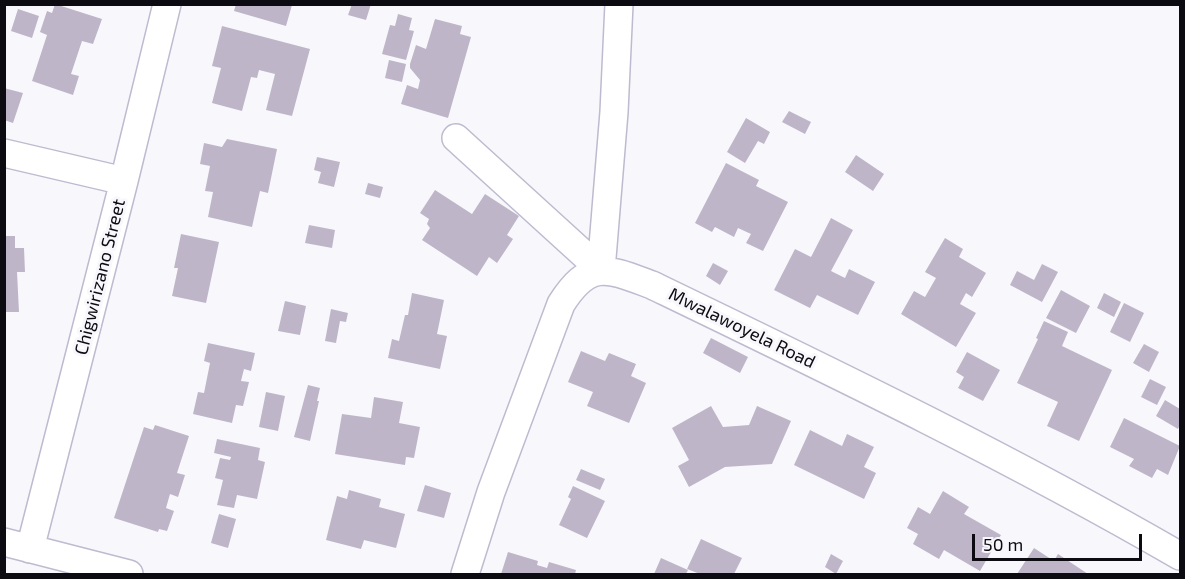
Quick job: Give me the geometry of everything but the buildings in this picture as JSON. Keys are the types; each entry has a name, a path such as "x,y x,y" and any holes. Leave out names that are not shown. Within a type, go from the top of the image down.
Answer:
{"street":[{"name":"Chigwirizano Street","path":"30,549 167,4"},
{"path":"602,270 614,112 619,4"},
{"path":"456,138 602,270"},
{"path":"4,153 124,181"},
{"path":"465,574 491,492 561,304 579,280 602,270"},
{"name":"Mwalawoyela Road","path":"602,270 612,270 652,285 896,403 1098,508 1180,556"},
{"path":"4,542 129,574"}]}
